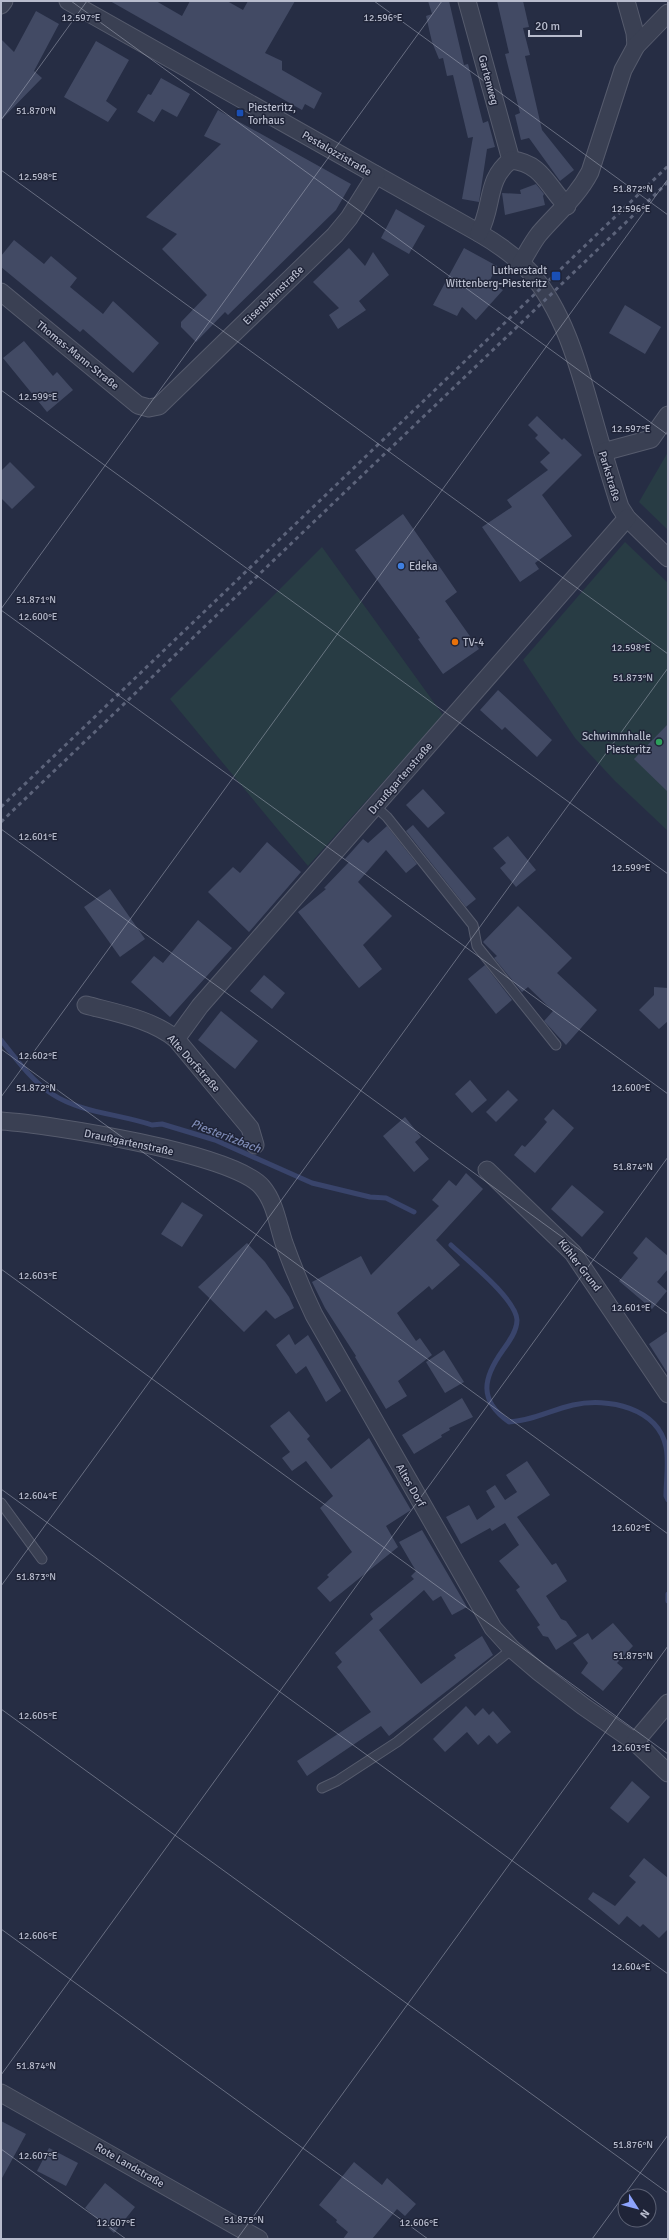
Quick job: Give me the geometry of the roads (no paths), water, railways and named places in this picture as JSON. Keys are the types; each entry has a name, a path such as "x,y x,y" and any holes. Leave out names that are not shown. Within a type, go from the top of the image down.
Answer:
{"street":[{"path":"1,5 4,1"},
{"name":"Pestalozzistraße","path":"68,1 498,244 520,263 548,297 566,332"},
{"name":"Gartenweg","path":"467,1 511,160"},
{"path":"626,1 635,33 636,46"},
{"path":"520,263 535,240 567,206 584,183 590,172 623,70 636,46 668,13"},
{"path":"479,233 486,221 496,175 511,160 532,165 540,172 567,206"},
{"name":"Eisenbahnstraße","path":"159,406 335,235 349,218 376,175"},
{"name":"Thomas-Mann-Straße","path":"1,292 138,405 149,408 159,406"},
{"name":"Parkstraße","path":"566,332 578,366 620,507 627,518 668,558"},
{"path":"603,452 651,440 668,415"},
{"name":"Draußgartenstraße","path":"176,1039 200,1006 627,518"},
{"name":"Alte Dorfstraße","path":"86,1004 150,1024 165,1030 176,1039 250,1128 255,1145"},
{"name":"Draußgartenstraße","path":"1,1121 72,1130 170,1150 207,1160 253,1178"},
{"name":"Kühler Grund","path":"487,1170 573,1253 668,1394"},
{"name":"Altes Dorf","path":"253,1178 262,1186 268,1195 292,1265 327,1339 486,1618 512,1649 583,1706 635,1742 668,1774"},
{"path":"635,1742 668,1703"},
{"name":"Rote Landstraße","path":"1,2093 249,2236"}],"lane":[{"path":"375,806 386,817 473,925 478,946 556,1046"},
{"path":"1,1503 42,1559"},
{"path":"322,1788 337,1781 397,1742 512,1649"}],"waterway":[{"name":"Piesteritzbach","path":"1,1040 38,1083 52,1094 75,1105 152,1125 162,1124 215,1140 312,1183 370,1197 386,1198 414,1212"},
{"name":"Piesteritzbach","path":"451,1245 500,1291 515,1311 517,1324 514,1332 496,1360 488,1379 488,1397 499,1414 509,1422 534,1418 573,1405 587,1403 616,1404 630,1408 642,1414 653,1423 661,1434 666,1447 666,1496 668,1500"},
{"name":"Piesteritzbach","path":"668,1594 668,1601"}],"railway":[{"path":"1,807 668,166"},
{"path":"1,822 668,182"}],"place":[{"name":"Piesteritz, Torhaus","path":"240,113"},
{"name":"Lutherstadt Wittenberg-Piesteritz","path":"556,276"},
{"name":"Edeka","path":"401,566"},
{"name":"TV-4","path":"455,642"},
{"name":"Schwimmhalle Piesteritz","path":"659,742"}]}
